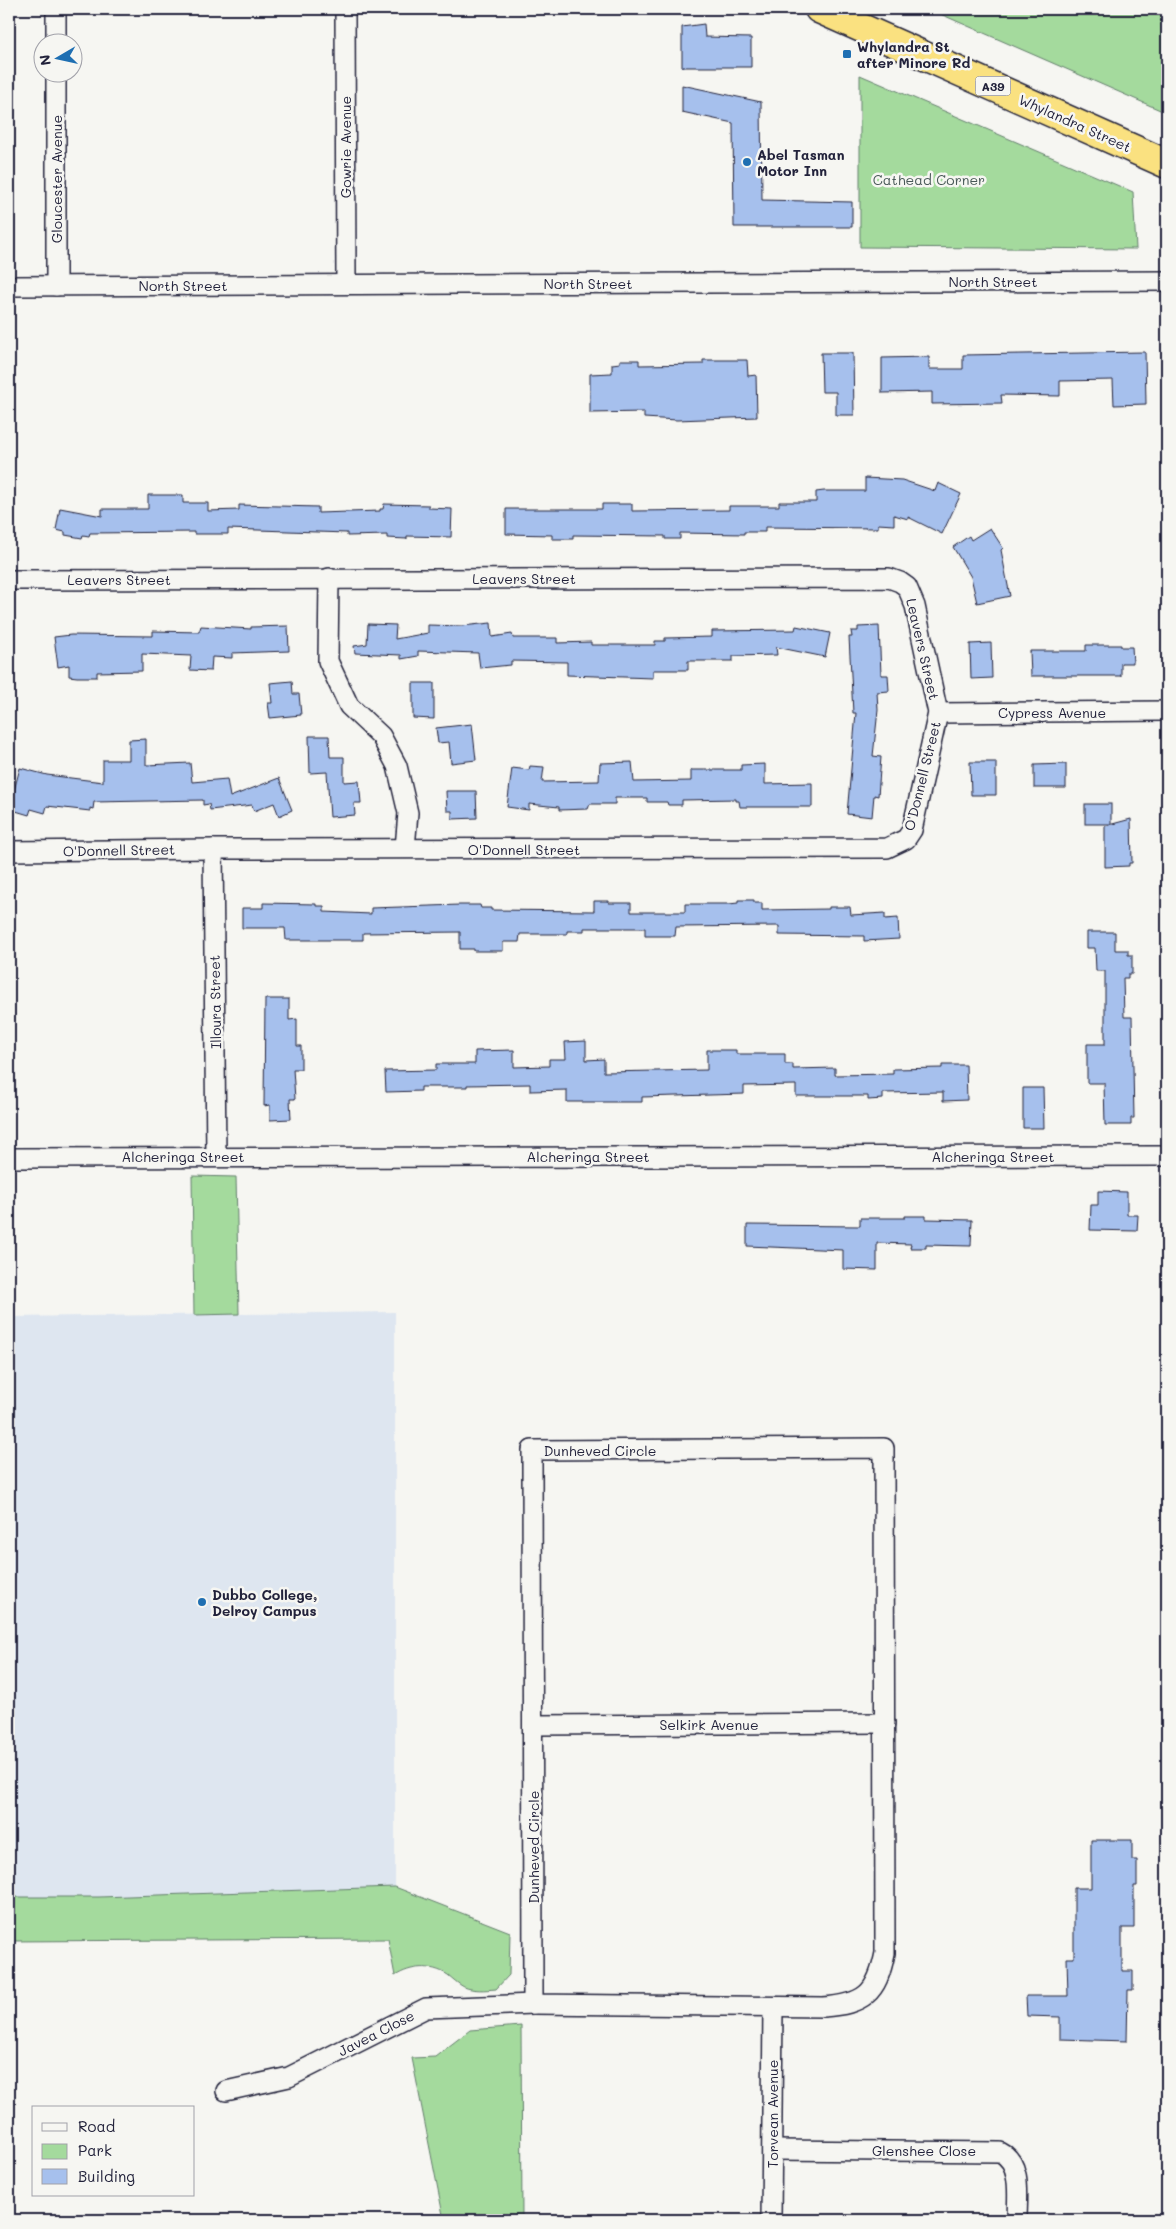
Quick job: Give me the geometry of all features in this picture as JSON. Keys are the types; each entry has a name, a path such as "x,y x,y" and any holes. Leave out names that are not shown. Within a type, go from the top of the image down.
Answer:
{"highway":[{"name":"Whylandra Street","path":"819,9 1167,164"}],"street":[{"path":"56,9 56,32"},
{"name":"Gowrie Avenue","path":"345,9 346,284"},
{"name":"Gloucester Avenue","path":"56,82 56,286"},
{"name":"North Street","path":"9,286 1167,280"},
{"path":"329,578 328,661 350,706 381,736 397,766 408,813 405,848"},
{"name":"Leavers Street","path":"9,580 890,578 907,587 915,606 938,713"},
{"name":"Cypress Avenue","path":"938,713 1167,711"},
{"name":"O'Donnell Street","path":"9,851 405,848 887,848 906,840 912,830 938,713"},
{"name":"Illoura Street","path":"213,849 216,1156"},
{"name":"Alcheringa Street","path":"9,1158 216,1156 1167,1156"},
{"name":"Dunheved Circle","path":"884,1448 885,1953 882,1972 876,1986 866,1996 855,2002 823,2007 772,2008 534,2004 534,1725 532,1450 884,1448"},
{"name":"Selkirk Avenue","path":"534,1725 885,1723"},
{"name":"Javea Close","path":"226,2092 289,2077 426,2008 534,2004"},
{"name":"Torvean Avenue","path":"771,2220 772,2008"},
{"name":"Glenshee Close","path":"772,2150 1000,2152 1008,2156 1015,2170 1017,2220"}],"shaded area":[{"name":"Dubbo College, Delroy Campus","path":"395,1312 395,1887 99,1897 9,1897 9,1317"}],"green space":[{"path":"929,9 1167,9 1167,113"},
{"name":"Cathead Corner","path":"860,75 1133,192 1136,249 860,247"},
{"path":"192,1176 236,1177 239,1314 194,1315"},
{"path":"395,1887 510,1932 509,1975 496,1989 484,1990 464,1987 448,1975 435,1969 414,1968 395,1976 388,1939 9,1941 9,1897 99,1897"},
{"path":"521,2026 522,2220 444,2220 412,2058 435,2057 470,2030"}],"building":[{"path":"704,24 705,37 751,38 751,67 682,67 682,27"},
{"name":"Abel Tasman Motor Inn","path":"682,85 761,102 762,200 852,202 852,227 734,227 733,123 682,112"},
{"path":"1145,352 1146,404 1114,405 1113,380 1060,381 1060,396 1001,395 1002,403 932,404 932,392 882,393 882,358 929,357 929,369 963,369 963,355"},
{"path":"821,353 853,353 854,415 836,415 836,392 822,392"},
{"path":"620,360 639,360 639,365 703,364 703,360 747,360 748,376 756,375 757,417 677,420 644,418 644,412 590,413 590,374 612,373 612,364 620,363"},
{"path":"865,478 902,480 935,491 938,483 961,494 942,534 908,517 908,519 894,515 894,525 878,524 878,528 765,527 765,532 744,532 744,534 680,533 680,539 665,539 665,536 573,535 573,539 552,539 552,535 506,534 506,509 602,509 602,504 632,504 632,511 729,510 729,506 779,506 779,502 816,502 816,492 865,491"},
{"path":"148,495 183,495 183,503 208,503 208,511 239,510 239,505 318,507 318,513 380,511 380,509 383,509 384,504 429,505 429,508 452,509 451,537 407,536 407,539 387,538 387,535 347,536 347,533 228,529 228,534 194,534 194,532 90,533 89,536 83,535 82,538 65,535 65,532 56,530 60,508 102,516 102,509 148,509"},
{"path":"990,528 1003,548 1001,550 1010,596 977,603 971,577 953,547 969,536 971,540"},
{"path":"491,623 492,637 512,634 513,638 557,638 557,643 591,642 591,645 655,645 655,641 665,641 665,638 712,637 712,631 795,630 796,626 830,633 825,657 776,647 777,655 733,656 733,661 688,661 688,670 653,670 653,678 567,675 567,662 511,661 511,665 480,668 478,653 418,651 418,656 401,659 401,655 355,653 354,646 367,644 368,624 396,625 395,639 428,633 428,625 462,626"},
{"path":"201,626 251,629 251,627 288,626 289,651 232,653 232,658 212,657 211,671 190,670 191,656 142,654 142,671 97,672 97,677 77,677 69,676 69,665 58,667 54,637 71,635 153,636 153,631 199,632"},
{"path":"879,626 881,675 888,675 889,691 877,692 878,710 873,756 881,757 878,796 874,795 872,817 847,814 856,713 853,713 849,637 852,637 851,631 858,631 858,627"},
{"path":"991,643 992,678 971,679 970,644"},
{"path":"1086,645 1121,645 1121,647 1132,647 1133,663 1121,663 1121,676 1031,676 1030,651 1086,651"},
{"path":"292,681 293,694 299,694 301,715 270,718 268,703 272,703 270,683"},
{"path":"413,683 434,683 434,719 413,718"},
{"path":"472,724 476,760 451,763 449,742 438,743 436,728"},
{"path":"309,736 329,736 330,757 344,757 344,782 359,781 361,803 354,803 355,815 330,817 327,772 310,773"},
{"path":"146,739 146,765 190,763 192,782 227,779 230,797 279,778 292,810 279,816 274,803 254,811 252,805 210,810 209,804 203,805 203,800 94,802 93,809 90,808 90,811 47,806 45,813 31,809 29,815 9,809 20,768 47,775 103,782 103,760 129,760 129,740"},
{"path":"632,762 634,782 691,781 691,770 741,770 741,765 765,764 765,784 812,783 812,807 740,807 739,801 736,801 736,799 682,800 682,805 668,805 667,802 647,802 647,798 615,798 615,804 590,804 588,809 559,810 559,807 529,804 529,810 507,807 512,768 529,770 530,766 544,767 542,782 599,781 600,763"},
{"path":"970,762 996,762 996,795 971,795"},
{"path":"1066,764 1066,788 1034,788 1034,765"},
{"path":"446,791 476,791 477,818 452,819 452,811 447,811"},
{"path":"1085,804 1111,804 1111,824 1085,824"},
{"path":"1131,819 1132,863 1129,863 1129,866 1105,867 1105,826"},
{"path":"738,900 754,900 754,903 762,903 762,910 850,907 851,915 885,913 885,919 898,918 899,939 864,941 864,936 779,935 779,926 676,927 675,936 645,936 645,928 584,928 584,931 567,931 567,934 520,934 519,942 503,942 503,951 474,951 474,949 460,949 460,932 363,933 363,940 286,940 285,928 242,928 242,908 263,908 263,903 316,904 316,906 324,906 324,912 371,914 371,908 460,905 480,905 481,908 491,908 491,910 594,911 594,901 631,903 631,912 685,912 685,904 729,904 738,903"},
{"path":"1087,932 1115,932 1115,950 1128,950 1128,955 1132,955 1132,974 1128,974 1128,978 1123,978 1124,1017 1132,1017 1134,1118 1131,1118 1131,1125 1105,1125 1104,1083 1087,1083 1087,1044 1105,1044 1105,971 1096,971 1095,948 1087,948"},
{"path":"265,999 289,999 289,1020 297,1019 297,1046 301,1046 301,1069 293,1069 295,1099 290,1099 291,1119 270,1120 270,1105 264,1106"},
{"path":"586,1041 586,1060 604,1059 604,1072 707,1070 707,1050 736,1050 736,1054 785,1054 785,1064 793,1064 793,1069 835,1068 835,1075 893,1074 893,1069 942,1068 942,1065 966,1065 967,1100 943,1101 943,1092 883,1093 883,1099 868,1100 868,1096 796,1096 796,1085 744,1086 744,1094 642,1097 642,1102 567,1102 567,1090 530,1091 530,1084 421,1087 421,1091 386,1092 385,1071 436,1070 436,1064 475,1064 475,1051 514,1050 514,1067 549,1066 549,1059 566,1059 565,1042"},
{"path":"1023,1088 1043,1088 1044,1128 1023,1128"},
{"path":"1098,1191 1127,1192 1127,1215 1138,1215 1137,1231 1090,1230 1091,1205 1098,1205"},
{"path":"905,1216 926,1216 926,1219 972,1220 971,1246 926,1245 926,1248 910,1248 911,1244 877,1243 877,1270 843,1269 843,1250 747,1246 747,1225 860,1226 860,1218 905,1218"},
{"path":"1091,1840 1132,1840 1132,1860 1137,1860 1137,1886 1134,1886 1134,1928 1122,1928 1122,1971 1133,1971 1133,1990 1128,1990 1127,2041 1060,2039 1060,2017 1027,2016 1026,1996 1068,1996 1067,1958 1074,1958 1074,1888 1091,1888"}],"place":[{"name":"Whylandra St after Minore Rd","path":"847,54"},
{"name":"Abel Tasman Motor Inn","path":"747,162"},
{"name":"Dubbo College, Delroy Campus","path":"202,1602"}]}
